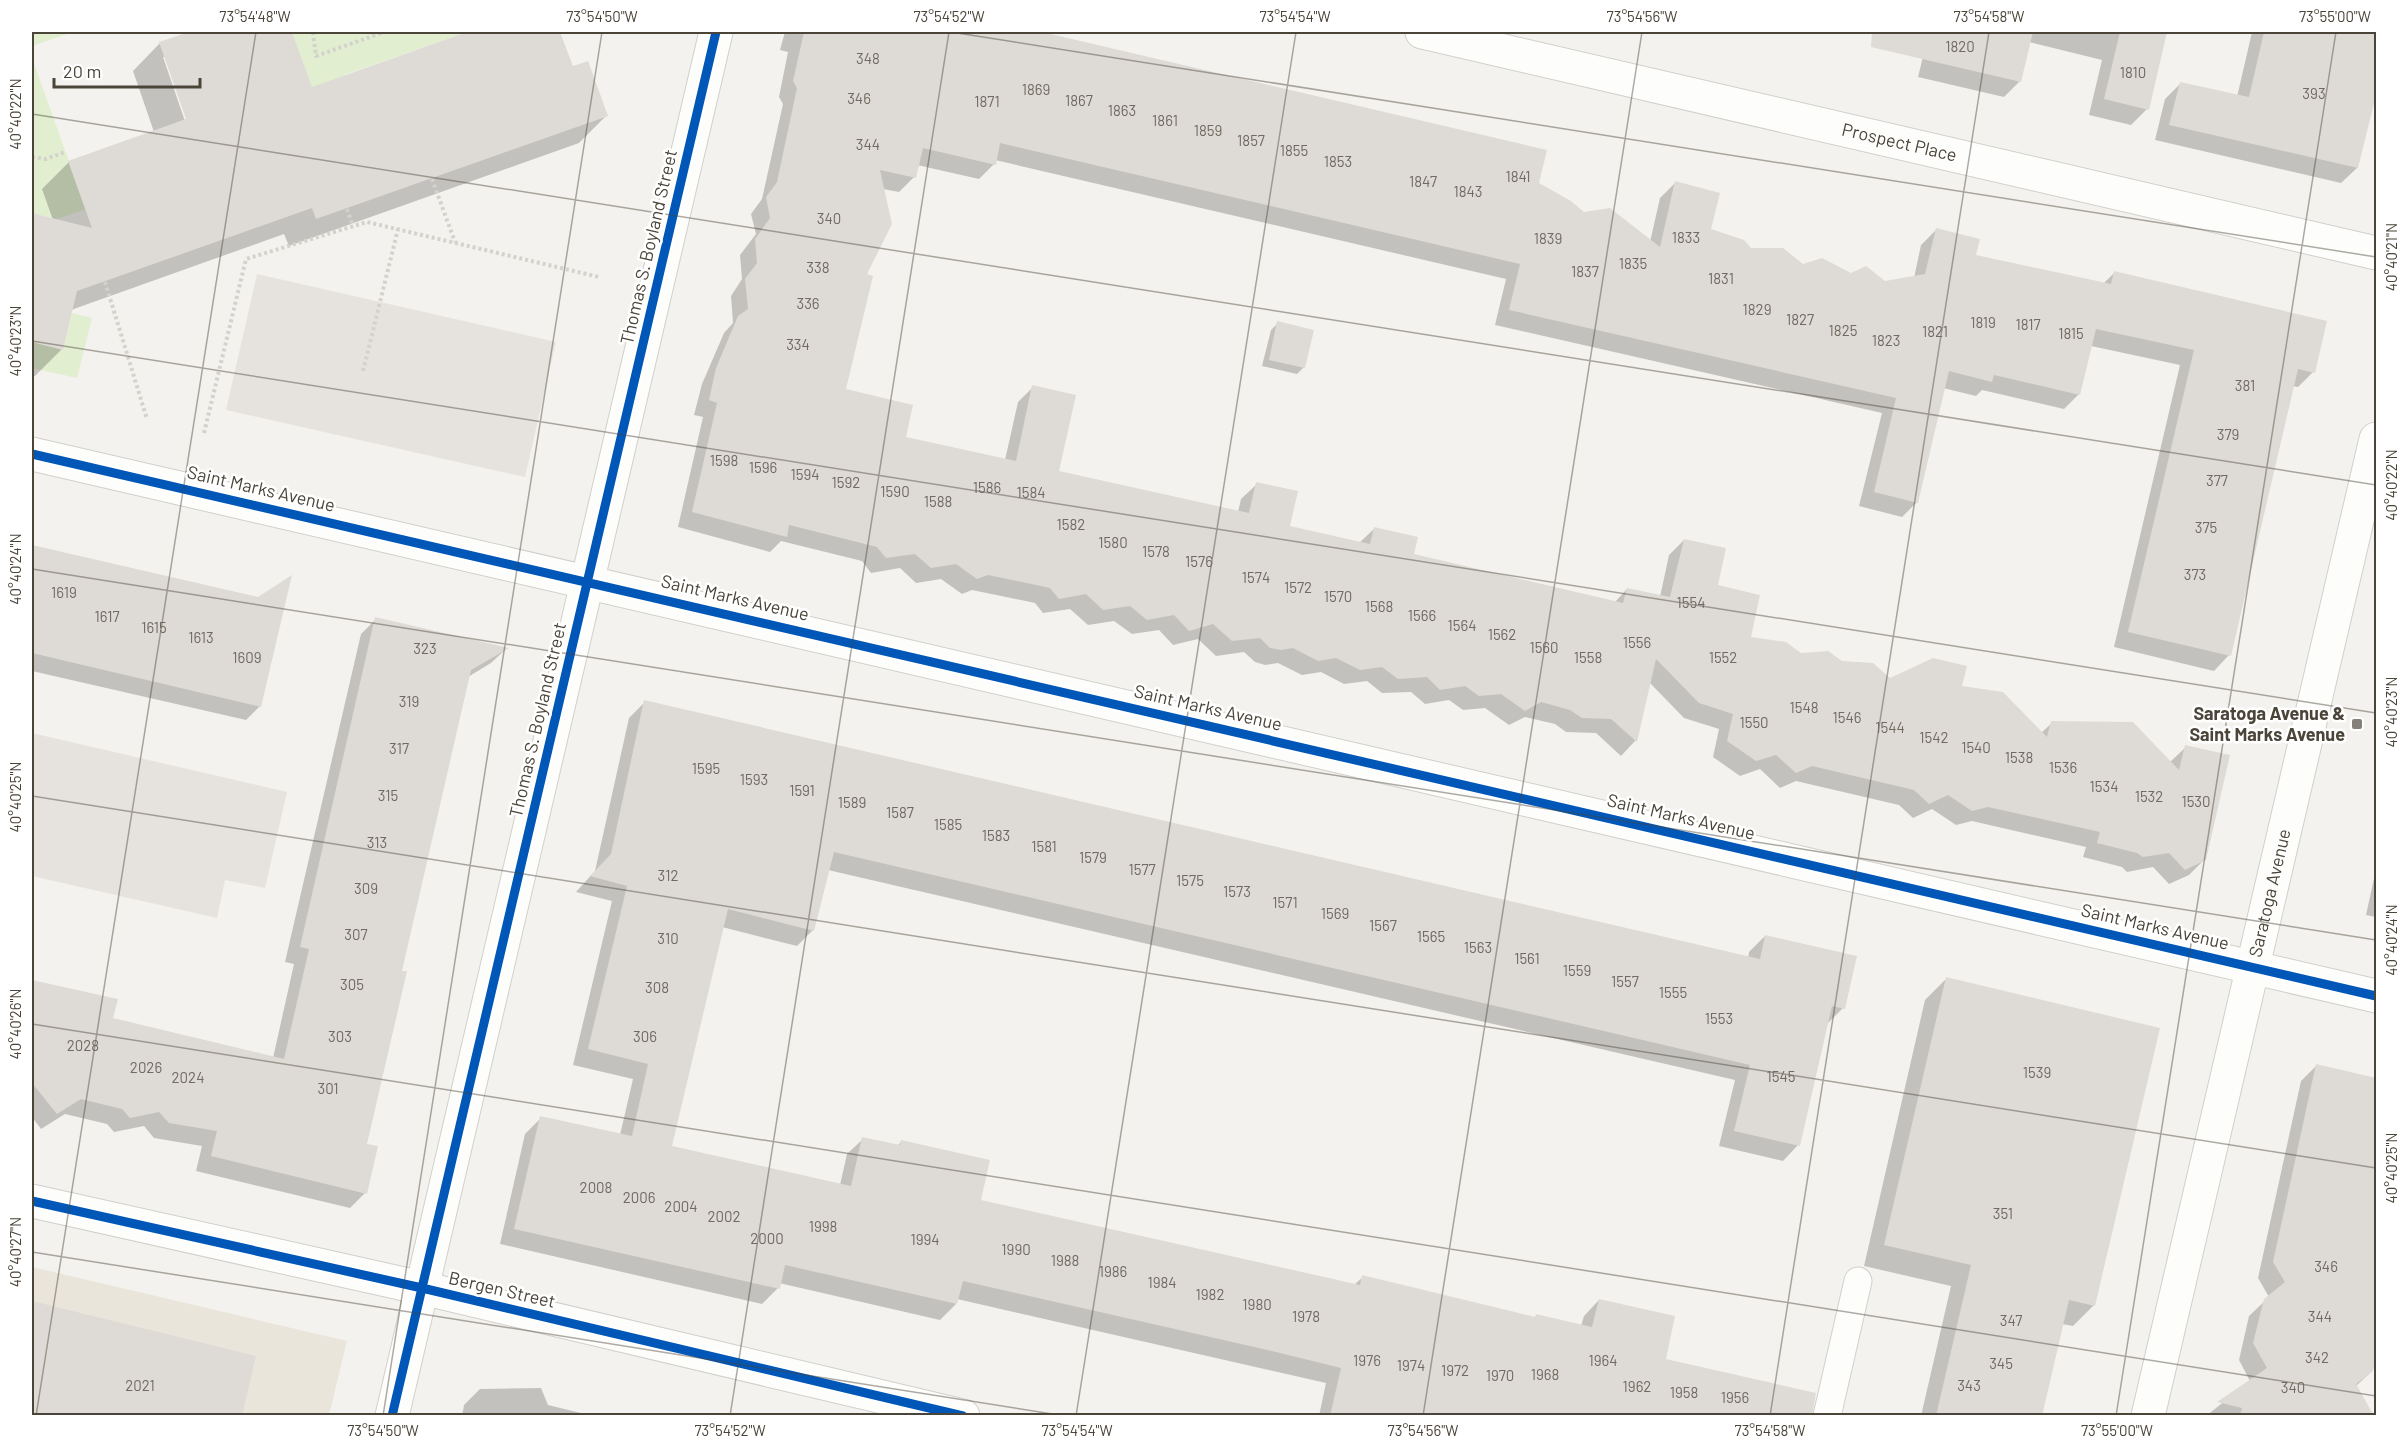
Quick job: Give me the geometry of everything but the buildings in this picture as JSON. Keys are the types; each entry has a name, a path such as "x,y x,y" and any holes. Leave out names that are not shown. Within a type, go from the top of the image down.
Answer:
{"street":[{"name":"Thomas S. Boyland Street","path":"392,1416 712,32"},
{"name":"Prospect Place","path":"1422,32 2376,253"},
{"name":"Saratoga Avenue","path":"2148,1416 2376,440"},
{"name":"Saint Marks Avenue","path":"32,454 587,580 2376,996"},
{"name":"Bergen Street","path":"32,1201 422,1288 963,1416"}],"lane":[{"path":"1827,1416 1858,1281"}],"path":[{"path":"313,32 316,56 384,32"},
{"path":"32,158 46,159 65,152"},
{"path":"432,179 455,242"},
{"path":"346,209 352,226"},
{"path":"204,433 246,259 367,222 599,277"},
{"path":"363,371 398,229"},
{"path":"105,282 147,419"}],"shaded area":[{"path":"257,274 556,342 525,477 226,410"},
{"path":"32,733 287,792 265,888 225,880 217,918 32,876"},
{"path":"32,1267 347,1341 329,1415 32,1416"}],"green space":[{"path":"32,32 73,32 32,46"},
{"path":"292,32 467,32 344,75 318,105 308,76 303,77 304,65"},
{"path":"32,58 86,209 57,219 32,213"},
{"path":"72,313 92,318 77,378 32,368 32,342 63,350"}],"cycle path":[{"path":"392,1416 716,32"},
{"path":"32,454 2376,996"},
{"path":"32,1201 422,1288 963,1416"}],"place":[{"name":"Saratoga Avenue & Saint Marks Avenue","path":"2357,724"}]}
